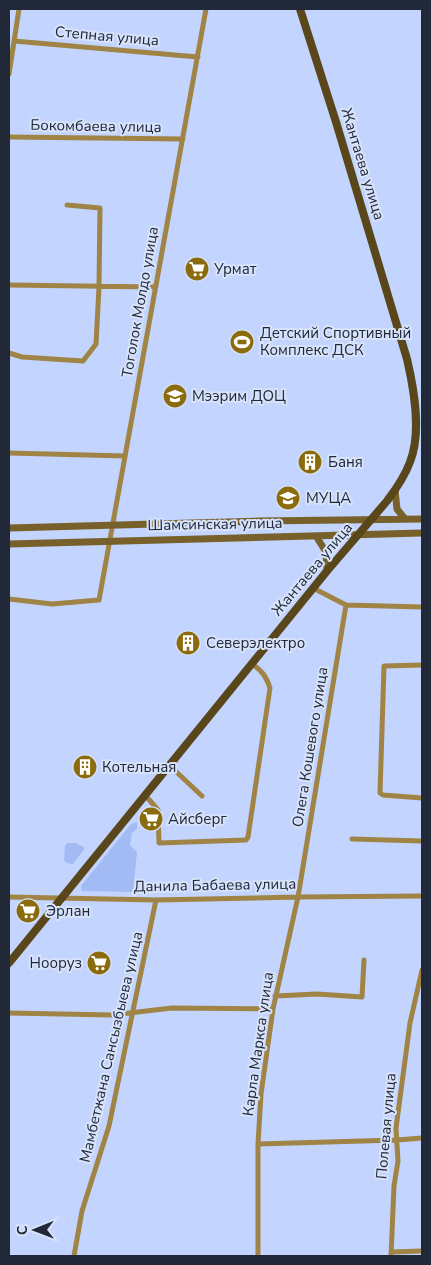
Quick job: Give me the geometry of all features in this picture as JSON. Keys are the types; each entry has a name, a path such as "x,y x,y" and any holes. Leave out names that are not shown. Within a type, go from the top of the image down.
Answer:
{"main road":[{"name":"Жантаева улица","path":"9,963 313,588 396,490 410,461 413,449 416,398 408,358 300,9"},
{"path":"396,490 397,509 405,519"},
{"name":"Шамсинская улица","path":"9,528 422,518"},
{"name":"Шамсинская улица","path":"9,544 422,533"},
{"path":"316,536 326,552 327,571"}],"street":[{"path":"9,74 19,9"},
{"name":"Тоголок Молдо улица","path":"9,599 52,604 99,600 206,9"},
{"name":"Степная улица","path":"14,41 198,56"},
{"name":"Бокомбаева улица","path":"9,137 183,139"},
{"path":"9,352 22,357 83,361 96,344 100,287 100,208 67,205"},
{"path":"9,285 156,287"},
{"path":"9,453 125,456"},
{"path":"313,588 346,605 422,607"},
{"name":"Олега Кошевого улица","path":"298,895 346,605"},
{"path":"145,795 158,810 159,842 246,840 248,837 270,688 262,670 252,664"},
{"path":"422,665 384,666 380,793 383,795 422,798"},
{"path":"169,765 202,796"},
{"path":"352,840 422,841"},
{"name":"Данила Бабаева улица","path":"9,897 156,900 298,895 422,896"},
{"name":"Карла Маркса улица","path":"258,1256 258,1144 261,1094 273,1009 298,895"},
{"name":"Мамбетжана Сансызбыева улица","path":"74,1256 82,1211 109,1126 156,900"},
{"path":"276,996 317,994 362,997 364,960"},
{"name":"Полевая улица","path":"391,1254 394,1186 398,1161 396,1128 410,1023 422,970"},
{"path":"9,1013 112,1015 172,1008 273,1009"},
{"path":"258,1144 422,1138"},
{"path":"391,1254 422,1251"}],"shaded area":[{"path":"137,822 137,829 132,833 130,845 137,852 133,892 82,891 81,886 131,824"},
{"path":"67,843 76,843 85,848 73,864 67,863 64,860"}],"place":[{"name":"Урмат","path":"197,269"},
{"name":"Детский Спортивный Комплекс ДСК","path":"242,342"},
{"name":"Мээрим ДОЦ","path":"175,396"},
{"name":"Баня","path":"310,462"},
{"name":"МУЦА","path":"288,498"},
{"name":"Северэлектро","path":"188,643"},
{"name":"Котельная","path":"85,767"},
{"name":"Айсберг","path":"151,819"},
{"name":"Эрлан","path":"28,911"},
{"name":"Нооруз","path":"99,963"}]}
